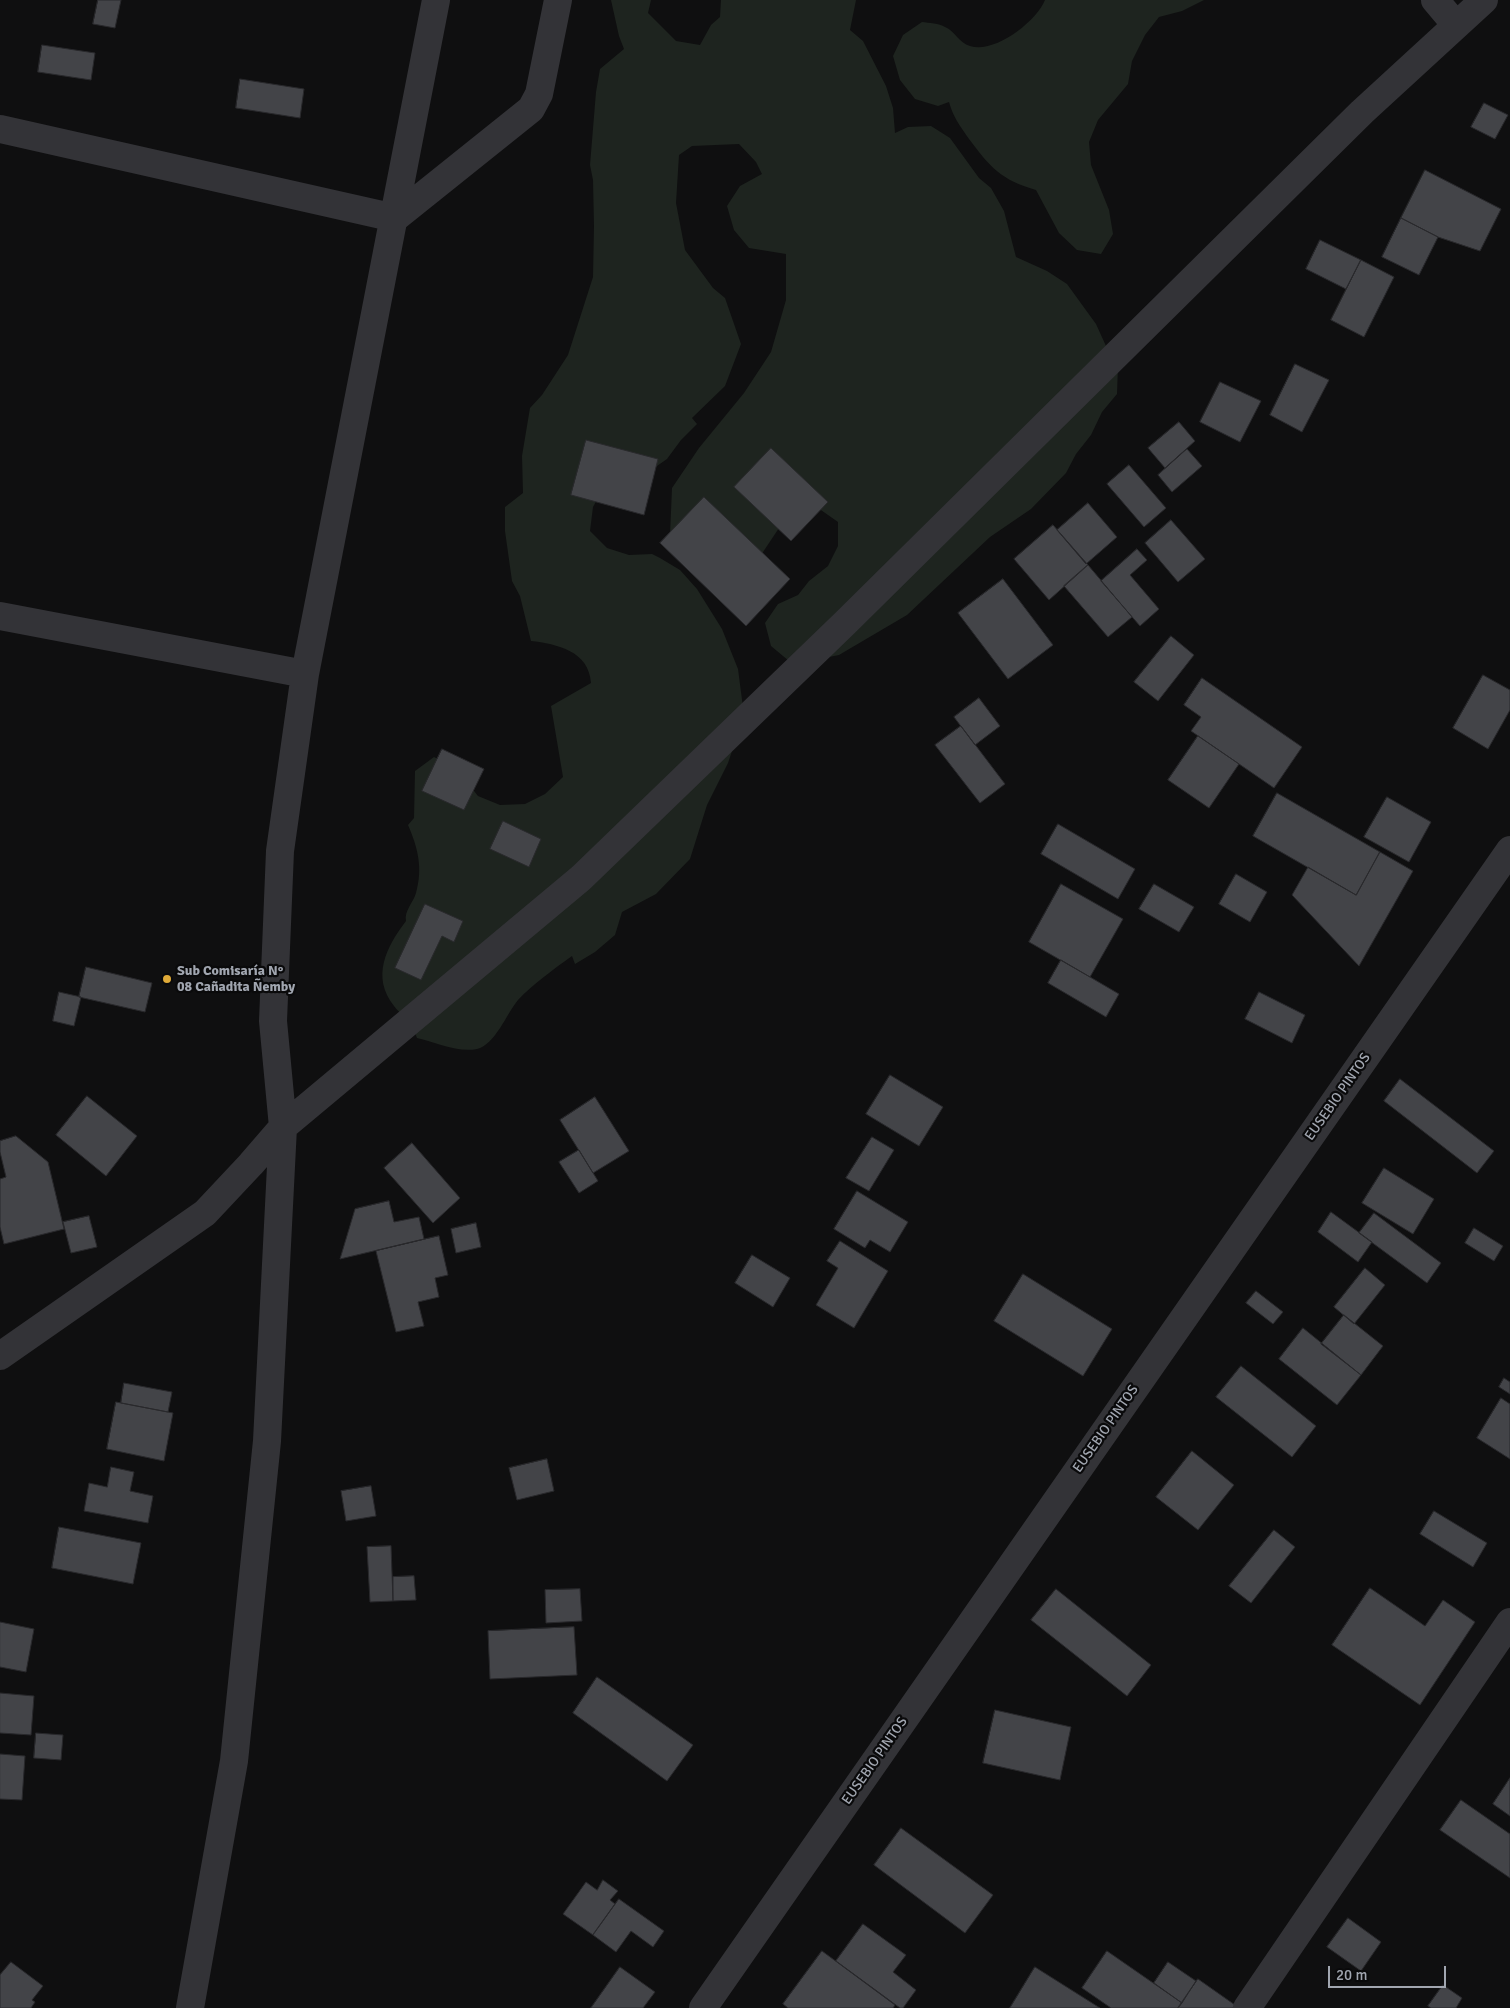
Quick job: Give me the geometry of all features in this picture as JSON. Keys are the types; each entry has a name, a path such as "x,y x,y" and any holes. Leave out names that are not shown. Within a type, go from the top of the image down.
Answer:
{"street":[{"path":"190,2008 234,1761 267,1441 282,1127 273,1021 280,851 305,674 436,0"},
{"path":"395,218 531,109 539,94 558,0"},
{"path":"1435,0 1456,25"},
{"path":"0,1356 205,1213 251,1164 282,1127 581,878 845,623 1362,112 1484,0"},
{"path":"0,129 395,218"},
{"path":"0,616 305,674"},
{"name":"EUSEBIO PINTOS","path":"702,2008 1510,850"},
{"path":"1247,2008 1510,1622"}],"shaded area":[{"path":"611,0 651,0 648,13 676,41 700,45 711,25 720,17 721,0 856,0 850,30 863,41 886,86 893,108 895,133 908,127 931,126 950,138 979,178 991,188 1004,211 1016,257 1047,271 1067,284 1096,324 1118,366 1117,394 1102,412 1091,435 1076,454 1066,473 1031,509 990,537 907,615 839,655 814,660 789,661 771,646 765,623 778,604 798,595 809,581 828,566 838,546 838,522 818,508 779,528 761,555 670,535 672,488 699,448 744,393 771,352 786,300 786,254 749,248 734,230 727,206 740,186 762,174 756,162 739,144 692,146 679,155 676,203 685,250 713,288 725,298 741,344 725,386 692,418 697,424 681,440 667,459 647,473 605,485 593,507 590,531 607,548 629,555 652,554 660,558 680,570 697,589 722,629 738,669 744,715 728,763 707,805 690,859 656,894 622,912 615,935 595,952 575,964 572,956 530,988 518,1000 489,1041 477,1049 462,1050 417,1038 413,1029 387,995 382,973 387,952 406,921 406,914 415,897 418,884 418,858 408,825 414,818 415,771 434,757 456,768 478,796 500,805 525,804 545,794 563,777 551,706 591,683 589,672 578,656 561,647 531,641 520,596 512,581 505,531 505,507 523,493 522,456 530,408 542,395 568,355 593,277 593,180 590,165 596,92 600,69 624,49"},
{"path":"1045,0 1204,0 1182,11 1159,17 1145,35 1132,61 1128,84 1098,120 1089,142 1091,165 1109,210 1113,234 1101,254 1077,250 1059,233 1036,190 1014,182 990,165 960,126 949,102 938,106 915,99 900,80 893,56 903,35 922,22 943,26 970,46 980,47 1002,41 1033,18"}],"building":[{"path":"98,0 121,0 115,28 93,24"},
{"path":"42,45 95,53 91,80 38,72"},
{"path":"240,79 304,89 300,118 236,108"},
{"path":"1484,103 1508,115 1495,139 1471,127"},
{"path":"1425,170 1501,209 1480,251 1438,237 1401,218"},
{"path":"1401,218 1438,237 1419,275 1382,257"},
{"path":"1320,240 1361,260 1346,289 1306,269"},
{"path":"1361,260 1394,277 1364,337 1331,320"},
{"path":"1295,364 1329,380 1302,432 1270,415"},
{"path":"1220,382 1261,401 1240,442 1200,422"},
{"path":"1179,422 1195,441 1165,468 1148,448"},
{"path":"586,440 658,459 644,515 571,495"},
{"path":"771,448 828,502 791,541 734,487"},
{"path":"1187,449 1202,466 1172,492 1158,475"},
{"path":"1129,465 1166,508 1144,527 1107,484"},
{"path":"704,497 790,579 746,626 660,543"},
{"path":"1088,503 1117,537 1086,564 1057,530"},
{"path":"1171,520 1205,559 1178,582 1145,543"},
{"path":"1053,525 1088,565 1049,600 1014,559"},
{"path":"1137,549 1147,560 1130,575 1159,609 1140,626 1101,581"},
{"path":"1088,565 1132,617 1108,637 1064,586"},
{"path":"1003,579 1053,645 1008,679 958,613"},
{"path":"1171,636 1194,655 1158,701 1134,682"},
{"path":"1483,675 1510,690 1510,710 1488,749 1453,728"},
{"path":"1202,678 1302,747 1274,788 1191,731 1201,717 1184,705"},
{"path":"979,698 1000,726 975,745 954,717"},
{"path":"961,726 1005,784 980,803 935,745"},
{"path":"1198,736 1239,764 1209,808 1168,780"},
{"path":"442,749 484,769 464,810 422,791"},
{"path":"1277,793 1380,852 1356,895 1253,836"},
{"path":"1387,797 1431,822 1409,862 1364,837"},
{"path":"503,821 541,839 529,867 490,849"},
{"path":"1058,824 1135,869 1118,899 1041,854"},
{"path":"1380,852 1413,871 1359,966 1292,895 1308,867 1356,895"},
{"path":"1236,874 1267,892 1250,922 1219,904"},
{"path":"1061,884 1123,919 1090,977 1029,942"},
{"path":"1154,884 1194,907 1179,932 1139,909"},
{"path":"425,904 463,921 454,942 442,936 421,980 395,968"},
{"path":"1061,960 1119,994 1106,1017 1048,983"},
{"path":"86,967 152,983 145,1012 79,997"},
{"path":"59,992 81,997 74,1026 53,1021"},
{"path":"1259,992 1305,1015 1292,1043 1245,1019"},
{"path":"890,1075 943,1107 919,1146 866,1114"},
{"path":"1400,1079 1494,1151 1477,1173 1384,1101"},
{"path":"87,1096 137,1136 106,1176 56,1135"},
{"path":"595,1097 629,1151 593,1173 560,1120"},
{"path":"16,1136 48,1162 64,1229 4,1244 0,1227 0,1179 6,1177 0,1152 0,1141"},
{"path":"872,1137 894,1150 869,1191 846,1178"},
{"path":"412,1143 460,1198 433,1223 384,1168"},
{"path":"579,1150 598,1181 579,1193 559,1162"},
{"path":"1384,1168 1434,1199 1413,1234 1362,1203"},
{"path":"857,1191 908,1222 890,1252 870,1240 865,1248 834,1229"},
{"path":"389,1201 394,1222 419,1217 424,1239 340,1259 355,1209"},
{"path":"1331,1212 1372,1242 1358,1262 1318,1232"},
{"path":"1374,1213 1441,1263 1427,1283 1359,1233"},
{"path":"89,1216 97,1247 71,1253 63,1222"},
{"path":"476,1223 481,1247 456,1253 451,1229"},
{"path":"1474,1228 1503,1246 1494,1261 1465,1243"},
{"path":"439,1236 448,1275 435,1278 439,1297 418,1302 424,1326 396,1332 376,1251"},
{"path":"840,1241 888,1271 854,1328 816,1305 838,1268 827,1261"},
{"path":"752,1255 790,1278 773,1307 735,1283"},
{"path":"1365,1268 1385,1285 1354,1324 1334,1307"},
{"path":"1023,1274 1112,1329 1083,1376 994,1321"},
{"path":"1256,1291 1283,1312 1273,1324 1246,1303"},
{"path":"1344,1315 1383,1346 1361,1375 1321,1344"},
{"path":"1303,1328 1361,1375 1337,1405 1279,1359"},
{"path":"1241,1366 1316,1426 1292,1457 1216,1397"},
{"path":"1504,1378 1510,1382 1510,1394 1499,1387"},
{"path":"124,1383 172,1392 168,1412 121,1403"},
{"path":"1501,1398 1510,1404 1510,1459 1477,1438"},
{"path":"116,1402 173,1413 164,1461 107,1449"},
{"path":"1192,1451 1234,1485 1198,1530 1156,1497"},
{"path":"547,1459 554,1491 517,1500 509,1468"},
{"path":"111,1467 134,1472 130,1491 153,1496 148,1523 84,1511 89,1483 107,1487"},
{"path":"371,1486 376,1516 346,1521 341,1491"},
{"path":"1434,1511 1487,1543 1473,1567 1420,1534"},
{"path":"59,1527 141,1543 133,1584 52,1568"},
{"path":"1274,1530 1295,1547 1251,1603 1229,1586"},
{"path":"391,1546 393,1601 370,1602 367,1547"},
{"path":"414,1576 416,1600 393,1601 393,1577"},
{"path":"1370,1588 1425,1626 1443,1600 1475,1622 1420,1705 1332,1645"},
{"path":"580,1589 582,1621 546,1623 545,1590"},
{"path":"1056,1589 1151,1665 1127,1696 1031,1620"},
{"path":"0,1622 34,1629 26,1672 0,1667"},
{"path":"574,1627 577,1675 490,1679 488,1631"},
{"path":"597,1677 693,1745 667,1781 573,1713"},
{"path":"0,1693 34,1696 31,1735 0,1733"},
{"path":"995,1710 1071,1727 1060,1780 983,1763"},
{"path":"36,1733 63,1735 61,1760 34,1758"},
{"path":"0,1754 25,1756 22,1800 0,1799"},
{"path":"1510,1778 1510,1816 1493,1804"},
{"path":"1461,1800 1510,1834 1510,1878 1440,1830"},
{"path":"901,1828 993,1895 965,1933 874,1865"},
{"path":"603,1880 618,1891 610,1900 615,1904 593,1935 563,1914 586,1882 597,1890"},
{"path":"619,1899 664,1931 653,1947 631,1931 616,1952 593,1935"},
{"path":"1348,1918 1381,1942 1361,1971 1327,1947"},
{"path":"863,1924 906,1955 893,1972 916,1990 903,2008 900,2008 836,1961"},
{"path":"822,1951 895,2005 893,2008 788,2008 783,2004"},
{"path":"1107,1951 1182,2003 1178,2008 1111,2008 1082,1988"},
{"path":"11,1962 43,1986 32,2000 35,2002 31,2008 0,2008 0,1975"},
{"path":"1168,1962 1196,1981 1182,2003 1154,1983"},
{"path":"620,1967 655,1992 643,2008 591,2008"},
{"path":"1035,1967 1100,2008 1010,2008"},
{"path":"1198,1979 1235,2005 1233,2008 1178,2008"},
{"path":"1443,1985 1462,1998 1456,2008 1431,2008 1428,2006"}],"place":[{"name":"Sub Comisaría N° 08 Cañadita Ñemby","path":"167,979"}]}
